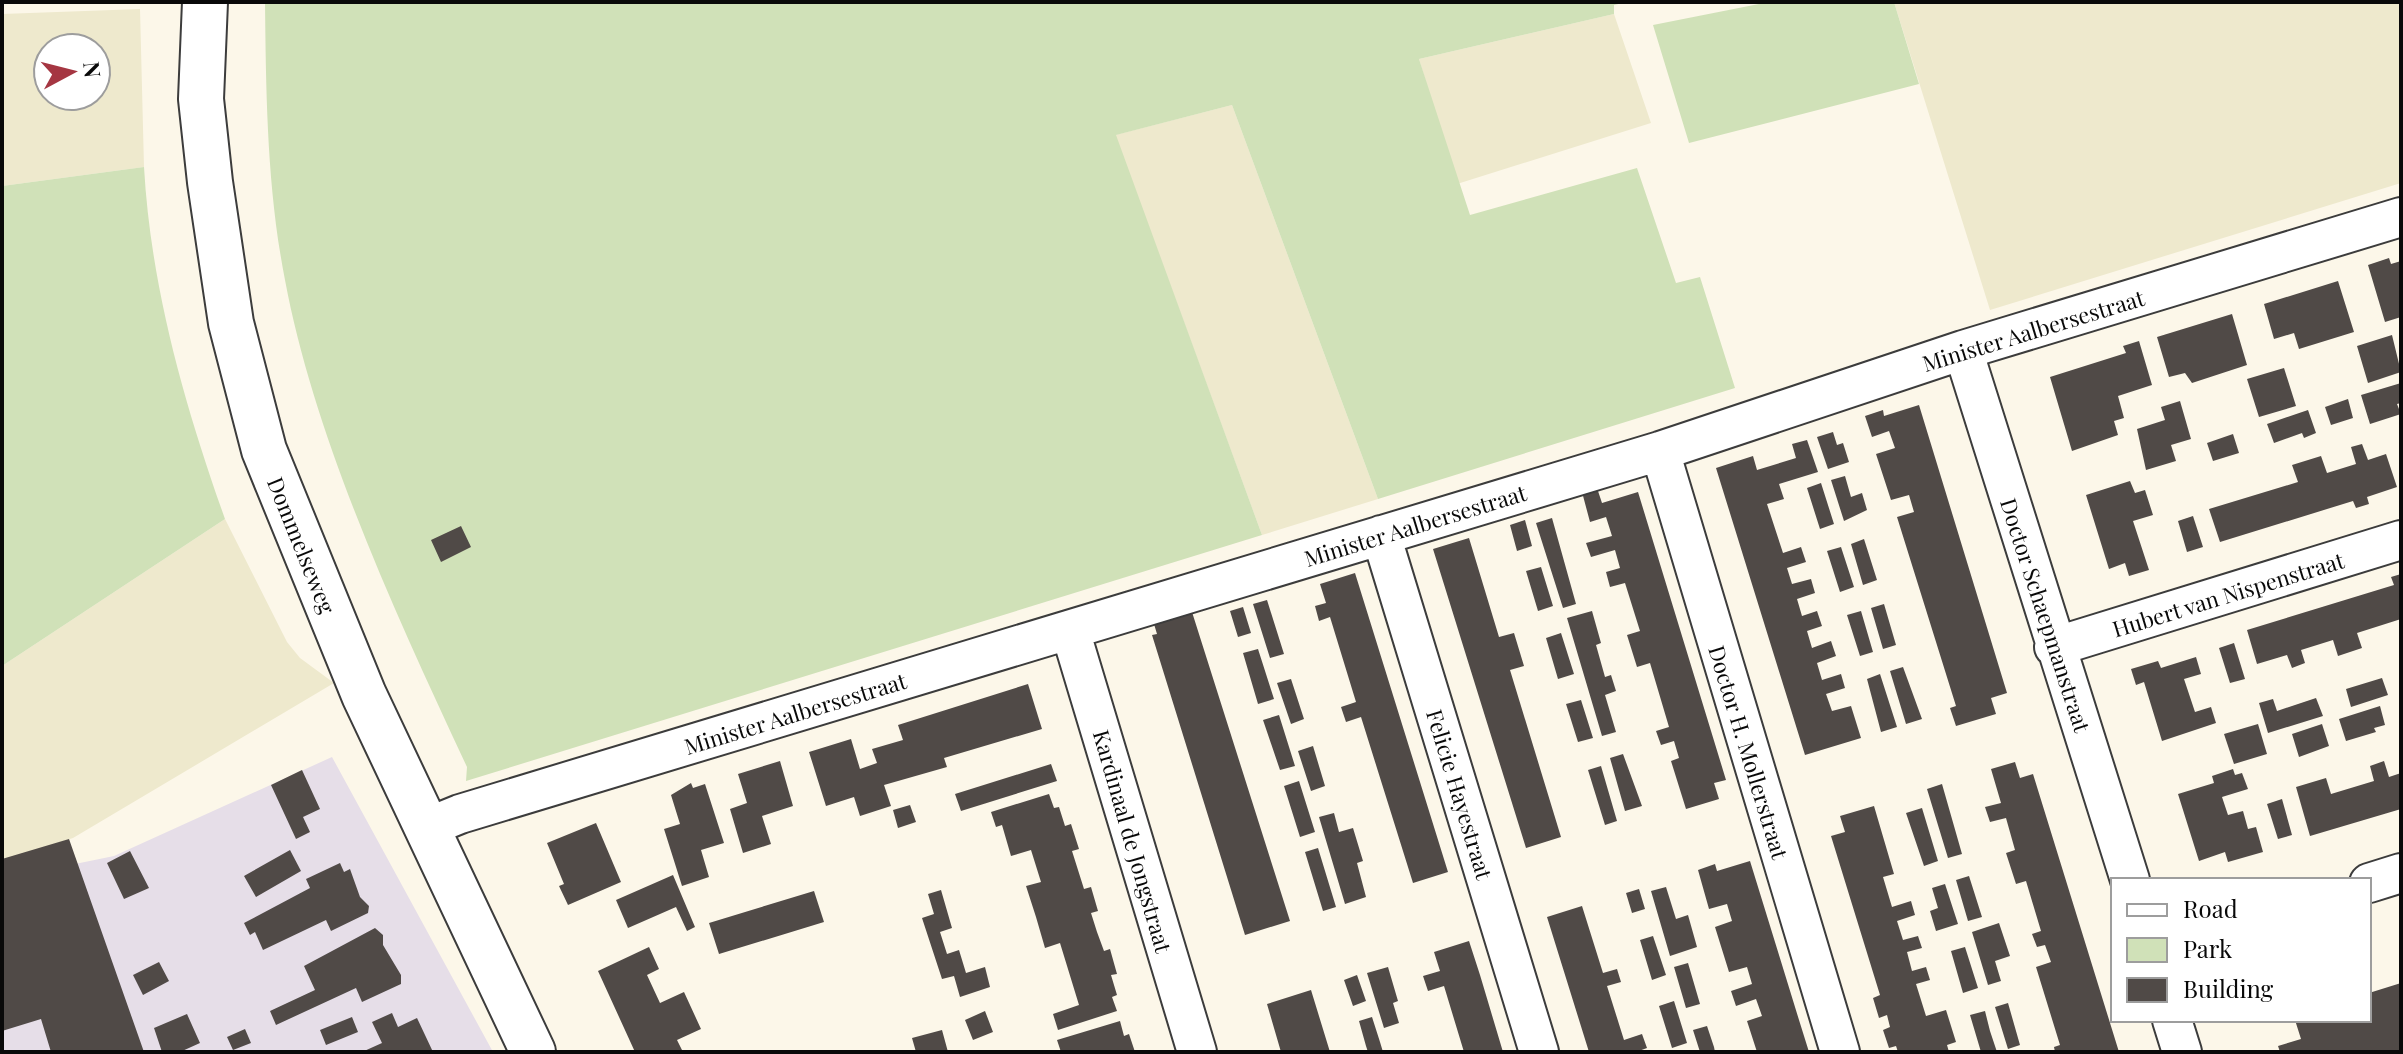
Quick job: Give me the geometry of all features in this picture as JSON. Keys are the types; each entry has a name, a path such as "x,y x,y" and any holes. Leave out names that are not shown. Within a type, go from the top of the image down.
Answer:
{"street":[{"name":"Dommelseweg","path":"205,2 201,99 210,182 231,323 260,436 328,610 533,1052"},
{"name":"Minister Aalbersestraat","path":"428,827 460,814 1660,451 1963,350 2401,217"},
{"name":"Doctor Schaepmanstraat","path":"1963,350 2054,647 2129,878"},
{"name":"Doctor H. Mollerstraat","path":"1660,451 1840,1052"},
{"name":"Felicie Hayestraat","path":"1381,535 1539,1052"},
{"name":"Hubert van Nispenstraat","path":"2054,647 2401,540"},
{"name":"Kardinaal de Jongstraat","path":"1070,630 1197,1052"},
{"path":"2371,882 2401,873"},
{"path":"2173,1022 2182,1052"}],"shaded area":[{"path":"1894,2 2401,2 2401,183 1990,310"},
{"path":"140,9 144,167 2,186 2,14"},
{"path":"1614,14 1651,123 1457,184 1419,59"},
{"path":"1232,105 1378,499 1262,535 1115,135"},
{"path":"225,519 287,642 300,658 334,683 73,838 2,861 2,666"},
{"path":"332,757 493,1052 2,1052 2,879 114,856"}],"green space":[{"path":"265,2 1627,2 1614,5 1614,14 1419,59 1470,215 1637,168 1676,283 1700,277 1735,388 1378,499 1232,105 1116,135 1262,535 466,781 467,767 361,528 316,403 299,341 274,211 267,107"},
{"path":"1769,2 1894,2 1919,84 1689,143 1653,25"},
{"path":"144,167 154,258 172,346 196,433 225,519 2,666 2,186"}],"building":[{"path":"2389,258 2391,264 2401,261 2401,317 2385,322 2368,265"},
{"path":"2338,281 2354,332 2299,349 2294,333 2274,339 2264,304"},
{"path":"2232,314 2247,365 2192,383 2185,373 2169,377 2157,337"},
{"path":"2392,335 2401,372 2368,383 2357,346"},
{"path":"2139,341 2152,385 2118,396 2124,418 2114,421 2118,435 2072,451 2050,377 2126,353 2123,346"},
{"path":"2284,368 2296,406 2259,417 2247,379"},
{"path":"2401,383 2401,403 2397,404 2401,414 2370,424 2361,395"},
{"path":"2348,399 2353,418 2331,425 2325,407"},
{"path":"2180,401 2191,439 2171,445 2176,461 2146,470 2137,429 2165,420 2161,407"},
{"path":"1919,405 2007,693 1991,698 1996,714 1956,726 1950,708 1956,706 1897,517 1914,512 1909,495 1891,500 1876,454 1895,448 1889,431 1872,437 1865,416 1883,410 1884,416"},
{"path":"2308,410 2316,433 2304,438 2302,433 2274,443 2267,424"},
{"path":"1833,432 1837,445 1843,443 1849,462 1828,469 1817,437"},
{"path":"2233,434 2239,453 2213,461 2207,443"},
{"path":"1807,440 1818,472 1779,484 1784,499 1767,504 1783,553 1801,547 1806,562 1787,568 1792,584 1811,579 1815,593 1797,599 1802,616 1817,611 1822,626 1807,631 1812,648 1831,641 1836,656 1817,663 1822,680 1841,674 1845,688 1826,694 1832,711 1851,706 1861,738 1805,755 1716,468 1753,456 1757,470 1796,458 1792,444"},
{"path":"2362,444 2368,460 2386,454 2397,487 2367,497 2369,504 2356,508 2353,501 2220,542 2209,509 2298,482 2292,465 2321,456 2327,473 2356,464 2351,447"},
{"path":"1845,476 1851,497 1862,493 1867,510 1844,521 1831,480"},
{"path":"2130,481 2135,493 2145,490 2153,515 2133,521 2149,570 2129,576 2125,563 2109,569 2086,495"},
{"path":"1821,483 1834,524 1820,529 1807,488"},
{"path":"1597,488 1602,503 1638,492 1726,780 1714,783 1719,799 1686,809 1671,761 1679,758 1674,741 1661,745 1656,731 1669,727 1650,663 1637,667 1627,635 1640,631 1625,583 1610,587 1606,572 1620,568 1615,550 1591,557 1586,543 1612,536 1606,517 1590,522 1582,492"},
{"path":"2193,516 2203,547 2187,552 2178,521"},
{"path":"1552,518 1576,604 1563,608 1536,523"},
{"path":"1525,520 1532,546 1517,551 1510,525"},
{"path":"461,526 471,547 441,562 431,540"},
{"path":"1469,538 1499,637 1514,633 1524,666 1510,670 1561,837 1526,848 1433,549"},
{"path":"1864,539 1877,580 1863,585 1851,544"},
{"path":"1841,547 1854,587 1840,592 1827,551"},
{"path":"1541,567 1553,606 1538,611 1526,571"},
{"path":"1355,573 1448,872 1413,883 1361,717 1346,722 1341,707 1356,702 1330,617 1319,621 1315,606 1326,603 1320,584"},
{"path":"2401,574 2401,619 2357,633 2362,648 2338,656 2333,640 2301,650 2305,663 2292,668 2287,655 2257,664 2247,630 2394,585 2391,577"},
{"path":"1267,600 1284,654 1270,658 1253,604"},
{"path":"1884,604 1896,645 1883,649 1871,608"},
{"path":"1243,607 1251,633 1238,637 1230,611"},
{"path":"1592,611 1601,643 1596,645 1605,677 1611,675 1616,691 1605,695 1616,732 1602,736 1567,618"},
{"path":"1861,611 1873,652 1860,656 1847,615"},
{"path":"1192,612 1290,921 1245,935 1152,635 1157,634 1154,624"},
{"path":"1561,633 1574,674 1558,679 1546,638"},
{"path":"2234,643 2245,679 2230,683 2219,648"},
{"path":"1258,649 1274,699 1258,704 1243,653"},
{"path":"2196,657 2201,674 2184,679 2195,712 2211,707 2216,723 2162,741 2144,682 2136,685 2131,669 2158,661 2161,668"},
{"path":"1903,667 1922,719 1906,724 1890,671"},
{"path":"1880,674 1897,727 1881,732 1867,679"},
{"path":"2382,678 2388,695 2351,707 2346,689"},
{"path":"1291,679 1304,719 1291,724 1277,683"},
{"path":"1028,684 1042,729 944,758 947,767 884,785 891,806 860,816 854,797 826,806 809,752 851,739 860,769 877,763 872,749 903,740 898,725"},
{"path":"2316,698 2323,716 2268,733 2259,703 2273,699 2277,711"},
{"path":"1581,700 1593,738 1578,742 1566,704"},
{"path":"2380,706 2385,725 2374,728 2376,732 2346,741 2339,719"},
{"path":"1279,715 1295,766 1280,770 1263,720"},
{"path":"2258,724 2267,754 2234,764 2224,734"},
{"path":"2322,724 2329,746 2299,757 2292,734"},
{"path":"1313,746 1325,786 1311,791 1298,751"},
{"path":"1623,754 1642,806 1625,811 1610,758"},
{"path":"780,761 793,806 762,816 771,844 743,853 730,809 747,803 738,774"},
{"path":"2384,761 2389,777 2401,773 2401,809 2310,836 2296,787 2326,778 2331,794 2374,781 2370,766"},
{"path":"2015,762 2020,778 2033,774 2119,1052 2055,1052 2054,1047 2060,1045 2036,967 2051,962 2045,945 2037,947 2032,934 2041,931 2026,881 2016,884 2006,853 2015,850 2006,818 1990,822 1985,807 2001,803 1991,769"},
{"path":"1051,764 1057,781 961,811 955,794"},
{"path":"1601,766 1617,821 1605,825 1588,770"},
{"path":"2233,769 2235,775 2242,773 2248,789 2222,797 2228,815 2243,811 2248,829 2256,827 2263,852 2228,862 2225,852 2199,861 2178,794 2214,783 2212,776"},
{"path":"302,770 320,809 303,817 310,832 296,839 271,785"},
{"path":"1299,781 1315,832 1300,837 1284,786"},
{"path":"691,783 693,788 705,784 724,843 701,850 709,877 682,886 664,829 680,824 671,795"},
{"path":"1942,784 1962,854 1948,858 1927,789"},
{"path":"1049,794 1054,808 1059,807 1065,826 1071,824 1079,849 1072,851 1084,889 1091,887 1098,911 1091,913 1104,951 1110,949 1117,974 1111,975 1117,995 1112,997 1117,1011 1058,1030 1053,1014 1079,1005 1060,943 1045,948 1026,886 1041,882 1031,850 1011,856 1002,825 996,827 991,812"},
{"path":"2282,799 2292,835 2278,839 2267,804"},
{"path":"910,805 916,822 898,828 893,810"},
{"path":"1874,806 1894,874 1883,877 1892,907 1911,901 1915,915 1897,921 1903,940 1918,936 1922,948 1907,952 1912,971 1926,967 1930,980 1916,984 1926,1016 1946,1010 1956,1042 1947,1045 1949,1052 1898,1052 1896,1046 1889,1048 1883,1030 1890,1027 1887,1015 1879,1018 1873,998 1880,995 1831,836 1845,832 1840,816"},
{"path":"1922,808 1938,861 1924,866 1906,813"},
{"path":"1334,813 1339,832 1353,828 1363,861 1357,863 1366,897 1345,904 1319,817"},
{"path":"596,823 621,882 568,905 559,886 564,884 547,843"},
{"path":"69,839 144,1052 51,1052 41,1019 2,1031 2,859"},
{"path":"1318,848 1336,907 1323,911 1305,852"},
{"path":"290,850 301,871 256,897 244,876"},
{"path":"130,851 149,888 124,899 107,863"},
{"path":"1750,861 1809,1052 1757,1052 1747,1021 1762,1016 1756,999 1736,1006 1731,991 1752,984 1747,967 1729,972 1715,927 1732,921 1727,904 1709,909 1698,870 1715,864 1717,871"},
{"path":"340,863 344,872 350,869 360,897 369,906 368,913 331,931 326,920 263,950 255,932 250,935 244,923 310,888 306,879"},
{"path":"673,875 695,927 687,931 676,907 628,928 616,900"},
{"path":"1969,876 1982,917 1968,921 1956,880"},
{"path":"1945,884 1958,924 1936,931 1930,911 1938,908 1932,888"},
{"path":"1666,887 1676,919 1688,915 1697,947 1670,956 1651,891"},
{"path":"1639,889 1645,909 1632,913 1626,893"},
{"path":"941,890 952,928 940,932 947,954 959,950 966,973 985,967 990,987 960,997 954,976 942,979 922,918 934,914 928,894"},
{"path":"814,891 824,922 719,954 709,923"},
{"path":"1582,906 1603,973 1617,969 1621,982 1607,986 1624,1040 1642,1034 1647,1048 1636,1052 1589,1052 1547,917"},
{"path":"1999,923 2010,956 1995,961 2001,981 1988,985 1972,932"},
{"path":"375,928 383,935 383,945 401,975 401,984 362,1002 356,988 276,1025 270,1011 315,990 304,966"},
{"path":"1653,936 1666,975 1652,980 1640,940"},
{"path":"1469,941 1503,1052 1464,1052 1444,986 1428,991 1423,976 1440,971 1434,952"},
{"path":"649,947 659,969 647,975 660,1003 684,992 701,1029 677,1040 683,1052 635,1052 598,971"},
{"path":"1965,947 1978,988 1963,993 1951,951"},
{"path":"159,962 169,981 143,995 133,975"},
{"path":"1688,963 1700,1004 1686,1008 1674,967"},
{"path":"1388,967 1398,1001 1393,1003 1399,1023 1384,1028 1367,973"},
{"path":"1357,975 1366,1001 1353,1006 1344,980"},
{"path":"2401,983 2401,1052 2280,1052 2278,1046 2301,1039 2296,1022 2371,1022 2371,992"},
{"path":"1311,990 1330,1052 1281,1052 1267,1004"},
{"path":"1674,1001 1687,1043 1672,1048 1659,1006"},
{"path":"2008,1003 2020,1045 2008,1049 1995,1007"},
{"path":"985,1011 993,1032 973,1040 965,1020"},
{"path":"1985,1011 1997,1052 1981,1052 1970,1015"},
{"path":"392,1013 398,1027 417,1018 433,1052 362,1052 382,1043 372,1022"},
{"path":"187,1014 200,1043 180,1052 162,1052 154,1028"},
{"path":"352,1017 358,1032 326,1045 320,1030"},
{"path":"1372,1017 1383,1052 1368,1052 1366,1046 1359,1021"},
{"path":"1120,1021 1124,1036 1129,1034 1135,1052 1061,1052 1057,1040"},
{"path":"1707,1026 1715,1052 1700,1052 1693,1030"},
{"path":"245,1029 251,1043 233,1050 227,1037"},
{"path":"942,1030 948,1052 916,1052 912,1038"}]}
